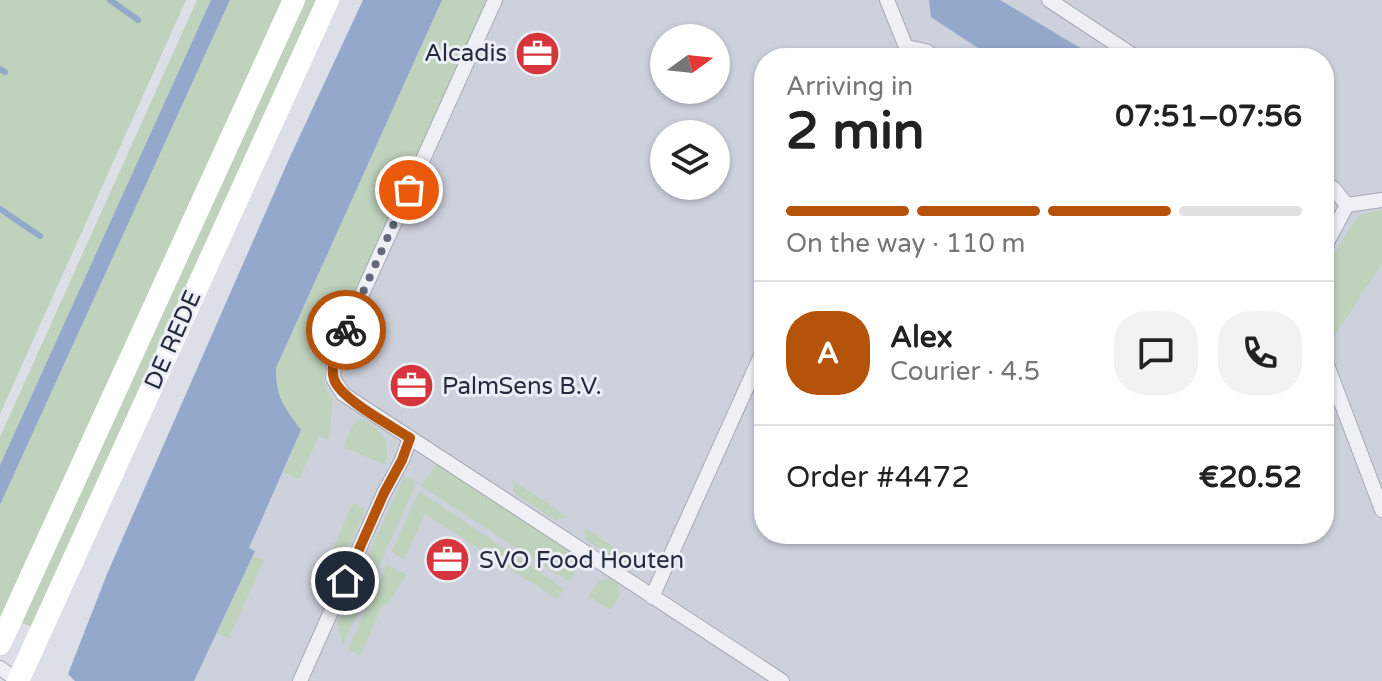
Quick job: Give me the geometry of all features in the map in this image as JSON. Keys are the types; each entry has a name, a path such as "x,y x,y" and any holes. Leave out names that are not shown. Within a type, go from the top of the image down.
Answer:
{"main road":[{"name":"DE REDE","path":"0,644 294,0"},
{"name":"DE REDE","path":"19,681 328,0"}],"street":[{"path":"495,0 335,354 333,378 343,394 782,681"},
{"path":"887,0 901,48"},
{"path":"1049,0 1122,48"},
{"path":"1334,189 1347,205"},
{"path":"1347,205 1382,200"},
{"path":"1334,229 1347,205"},
{"path":"652,597 754,371"},
{"path":"1334,383 1382,510"},
{"path":"300,681 410,438"},
{"path":"0,668 19,681"}],"shaded area":[{"path":"401,0 1382,0 1382,681 178,681 441,27"}],"green space":[{"path":"0,0 186,0 0,414"},
{"path":"197,0 211,0 0,465 0,437"},
{"path":"230,0 284,0 0,628 0,505"},
{"path":"304,0 319,0 34,628 22,623"},
{"path":"442,0 487,0 325,359 325,385 333,398 328,440 319,436 299,479 284,472 301,430 282,402 276,368"},
{"path":"1382,210 1382,263 1334,336 1334,254 1358,215"},
{"path":"363,419 384,438 387,449 385,465 344,447 353,426"},
{"path":"437,464 577,554 578,568 569,582 421,486"},
{"path":"404,476 417,482 343,645 337,623"},
{"path":"512,480 568,517 555,520 514,493"},
{"path":"419,491 564,589 557,599 425,514 404,560 392,551"},
{"path":"353,503 366,509 332,585 319,580"},
{"path":"583,527 629,557 623,565 585,539"},
{"path":"253,556 264,561 230,639 217,633"},
{"path":"387,564 406,575 386,606 383,604 360,656 348,649"},
{"path":"612,577 618,582 620,596 610,610 589,596 599,581"}],"water":[{"path":"211,0 230,0 0,505 0,465"},
{"path":"363,0 442,0 276,368 282,402 301,430 249,548 255,551 194,681 75,681 68,674 107,574 289,159"},
{"path":"929,0 1000,0 1080,48 978,48 931,17"}],"waterway":[{"path":"110,0 138,20"},
{"path":"0,69 5,72"},
{"path":"0,209 40,236"}],"way so far":[{"path":"346,330 409,190"}],"place":[{"name":"Alcadis","path":"538,53"},
{"name":"PalmSens B.V.","path":"411,386"},
{"name":"SVO Food Houten","path":"448,560"}],"route":[{"path":"345,581 410,438 343,394 333,378 335,354 346,330"}]}
